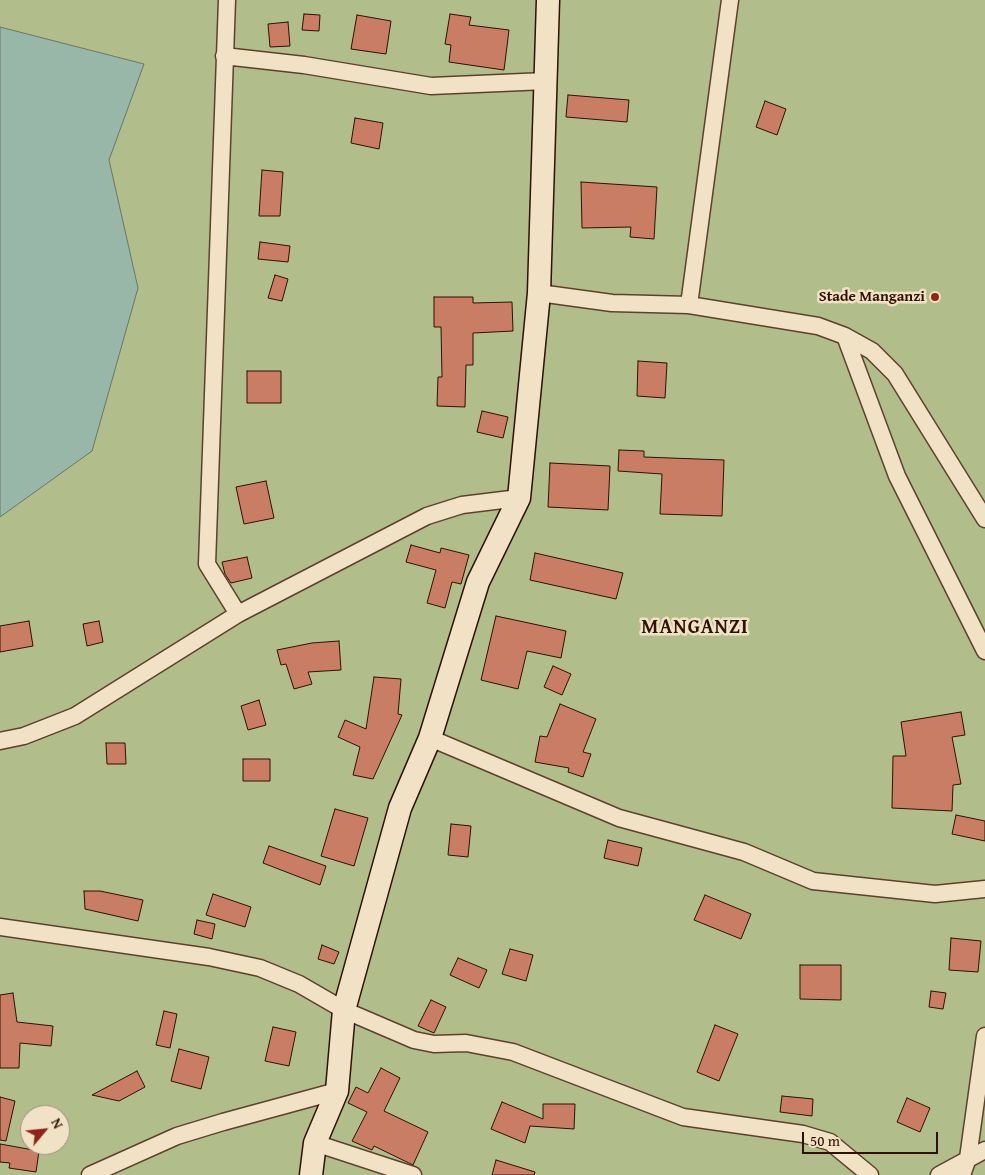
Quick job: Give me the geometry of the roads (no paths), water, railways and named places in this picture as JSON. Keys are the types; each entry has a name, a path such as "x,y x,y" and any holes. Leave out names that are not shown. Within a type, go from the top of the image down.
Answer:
{"main road":[{"path":"311,1175 315,1143 337,1092 344,1010 400,808 430,738 478,582 519,498 540,293 548,0"}],"street":[{"path":"227,0 207,564 238,614"},
{"path":"689,304 730,0"},
{"path":"224,56 304,65 364,74 401,83 431,86 546,81"},
{"path":"540,293 612,303 689,304 818,326 845,336 872,352 895,374 985,519"},
{"path":"845,336 878,420 897,476 985,651"},
{"path":"0,741 24,736 75,716 238,614 427,516 462,505 519,498"},
{"path":"430,738 619,818 744,852 813,881 935,894 985,889"},
{"path":"0,926 209,958 260,968 299,984 344,1010 414,1040 434,1044 466,1043 513,1052 683,1117 803,1134 830,1142 870,1175"},
{"path":"962,1175 968,1158 985,1036"},
{"path":"90,1175 177,1136 337,1092"},
{"path":"315,1143 413,1175"},
{"path":"939,1175 985,1150"}],"place":[{"name":"Stade Manganzi","path":"935,297"}],"district":[{"name":"MANGANZI","path":"695,628"}]}
